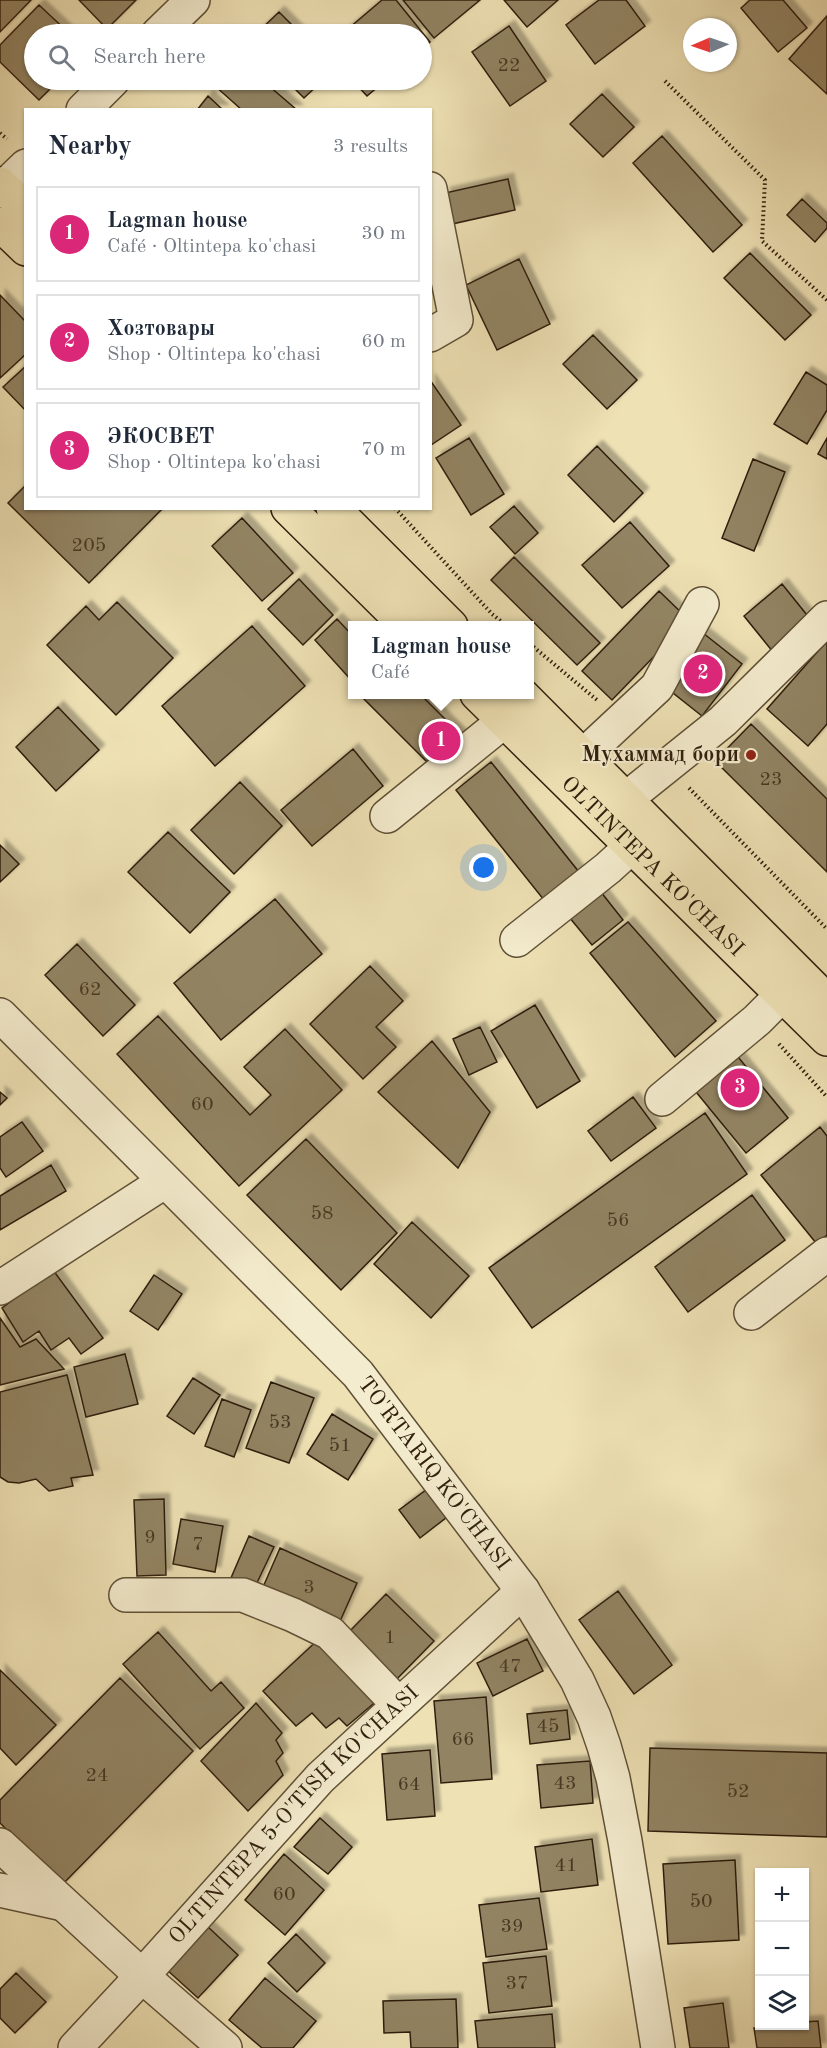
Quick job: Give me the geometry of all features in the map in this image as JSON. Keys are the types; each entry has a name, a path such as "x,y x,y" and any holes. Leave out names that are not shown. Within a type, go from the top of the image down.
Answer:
{"main road":[{"path":"0,224 24,247"},
{"path":"290,510 402,621"},
{"path":"335,510 446,621"},
{"name":"OLTINTEPA KO'CHASI","path":"490,699 512,708 583,756 615,809 631,847 827,1040"},
{"name":"OLTINTEPA KO'CHASI","path":"512,708 615,809 827,1001"}],"street":[{"path":"169,24 193,0"},
{"path":"86,108 104,90"},
{"path":"432,199 456,320 432,334"},
{"path":"583,756 657,687 702,604"},
{"path":"615,809 723,721 827,618"},
{"path":"387,816 512,708"},
{"path":"517,940 631,847"},
{"path":"662,1099 757,1020 782,995"},
{"name":"TO'RTARIQ KO'CHASI","path":"0,1015 358,1374 523,1591 577,1680 604,1746 613,1778 625,1842 658,2048"},
{"path":"0,1288 164,1182"},
{"path":"751,1312 827,1254"},
{"name":"OLTINTEPA 5-O'TISH KO'CHASI","path":"75,2048 320,1778 523,1591"},
{"path":"126,1595 243,1595 293,1615 330,1633 399,1705"},
{"path":"0,1845 142,1976 225,2048"},
{"path":"0,1890 64,1904"}],"path":[{"path":"665,81 765,180 762,242 827,300"},
{"path":"397,510 501,621"}],"building":[{"path":"0,0 31,0 0,32"},
{"path":"79,0 136,0 112,24 102,24"},
{"path":"382,0 396,0 415,24 354,24"},
{"path":"403,0 480,0 434,38 432,24 423,24"},
{"path":"504,0 558,0 527,27"},
{"path":"599,0 626,0 645,26 595,64 566,25"},
{"path":"750,0 783,0 807,28 778,52 741,8"},
{"path":"39,5 59,24 24,24 24,85 0,62 0,45"},
{"path":"279,12 291,24 266,24"},
{"path":"827,16 827,94 789,59"},
{"path":"509,26 546,81 510,106 472,52"},
{"path":"29,90 49,90 39,100"},
{"path":"220,90 274,90 295,108 240,108"},
{"path":"296,90 312,90 304,98"},
{"path":"361,90 374,90 367,96"},
{"path":"602,94 634,127 603,157 570,124"},
{"path":"208,96 221,108 199,108"},
{"path":"662,136 742,225 713,252 633,163"},
{"path":"508,179 515,210 452,224 445,193"},
{"path":"802,199 827,223 827,228 815,242 787,215"},
{"path":"750,253 811,315 785,340 724,278"},
{"path":"519,259 550,324 497,350 466,285"},
{"path":"0,295 24,320 24,356 0,378"},
{"path":"593,335 637,380 607,409 563,364"},
{"path":"24,368 24,409 3,387"},
{"path":"806,372 827,385 827,410 807,444 774,424"},
{"path":"432,383 461,425 432,444"},
{"path":"469,438 504,494 471,515 436,458"},
{"path":"827,438 827,459 818,454"},
{"path":"597,446 643,493 614,522 568,475"},
{"path":"753,459 785,472 754,551 722,538"},
{"path":"24,487 24,510 161,510 89,583 8,503"},
{"path":"514,506 538,533 515,554 490,527"},
{"path":"242,518 293,573 262,601 212,546"},
{"path":"630,522 669,566 622,608 582,565"},
{"path":"514,557 600,643 577,665 491,580"},
{"path":"299,579 333,615 303,645 268,609"},
{"path":"782,584 811,620 773,652 744,616"},
{"path":"659,591 689,620 612,700 582,671"},
{"path":"117,602 173,658 116,715 47,645 86,606 99,620"},
{"path":"337,619 348,631 348,677 315,640"},
{"path":"252,626 305,686 215,766 162,706"},
{"path":"703,633 742,664 702,716 663,685"},
{"path":"827,641 827,724 808,746 767,709"},
{"path":"364,699 425,699 464,738 434,769"},
{"path":"58,707 99,750 56,791 16,747"},
{"path":"751,724 827,799 827,872 715,761"},
{"path":"353,749 383,786 312,846 281,810"},
{"path":"491,762 579,872 544,900 456,790"},
{"path":"240,782 282,826 234,874 191,830"},
{"path":"168,832 230,892 190,933 128,872"},
{"path":"0,845 19,864 0,882"},
{"path":"597,887 623,920 592,945 565,912"},
{"path":"275,899 322,954 221,1040 174,983"},
{"path":"628,922 716,1021 675,1057 590,953"},
{"path":"77,944 135,1005 103,1036 45,975"},
{"path":"370,966 403,1001 376,1027 396,1047 363,1079 310,1024"},
{"path":"535,1005 580,1081 537,1108 491,1031"},
{"path":"158,1016 250,1115 271,1095 244,1067 285,1029 342,1090 239,1186 117,1054"},
{"path":"480,1027 497,1062 469,1075 453,1039"},
{"path":"432,1041 490,1112 458,1168 378,1092"},
{"path":"734,1052 788,1118 746,1153 692,1087"},
{"path":"0,1092 7,1098 0,1105"},
{"path":"633,1097 656,1128 611,1161 588,1131"},
{"path":"705,1113 747,1174 532,1328 489,1268"},
{"path":"22,1122 43,1151 6,1177 0,1168 0,1137"},
{"path":"820,1127 827,1136 827,1235 816,1243 761,1175"},
{"path":"306,1139 397,1233 341,1290 247,1195"},
{"path":"51,1165 66,1191 0,1230 0,1196"},
{"path":"752,1195 785,1240 688,1312 655,1267"},
{"path":"412,1222 469,1276 431,1318 374,1264"},
{"path":"53,1270 103,1338 81,1354 69,1338 51,1350 39,1331 23,1342 2,1308"},
{"path":"154,1275 182,1294 158,1330 130,1311"},
{"path":"0,1318 20,1347 36,1339 64,1369 0,1385"},
{"path":"125,1354 138,1404 86,1417 74,1367"},
{"path":"67,1375 93,1475 71,1478 73,1486 49,1491 36,1479 19,1483 8,1482 0,1477 0,1392"},
{"path":"193,1378 220,1395 194,1434 167,1416"},
{"path":"271,1382 314,1398 289,1463 246,1448"},
{"path":"222,1399 251,1410 234,1457 205,1446"},
{"path":"332,1414 373,1439 348,1480 307,1454"},
{"path":"426,1490 447,1517 420,1538 399,1510"},
{"path":"164,1499 166,1575 137,1576 134,1500"},
{"path":"181,1519 223,1526 215,1572 173,1564"},
{"path":"249,1536 274,1547 254,1589 231,1578"},
{"path":"280,1548 357,1583 337,1628 260,1594"},
{"path":"618,1591 672,1665 634,1694 579,1620"},
{"path":"386,1594 434,1641 394,1682 346,1635"},
{"path":"158,1632 211,1691 221,1682 244,1708 200,1749 123,1664"},
{"path":"321,1637 379,1699 347,1726 339,1718 326,1728 312,1713 296,1726 263,1691"},
{"path":"527,1639 543,1671 493,1696 477,1663"},
{"path":"0,1670 56,1725 16,1765 0,1748"},
{"path":"120,1678 193,1751 62,1885 0,1823 0,1800"},
{"path":"486,1697 492,1779 441,1783 434,1701"},
{"path":"256,1703 282,1733 276,1740 283,1753 276,1761 283,1775 248,1811 201,1761"},
{"path":"567,1710 570,1739 530,1744 527,1714"},
{"path":"650,1748 827,1753 827,1837 648,1831"},
{"path":"430,1750 435,1816 387,1820 382,1754"},
{"path":"590,1761 593,1803 541,1808 537,1765"},
{"path":"320,1818 352,1847 328,1874 294,1847"},
{"path":"592,1839 598,1885 541,1892 535,1847"},
{"path":"284,1854 324,1890 285,1935 245,1900"},
{"path":"735,1860 739,1940 668,1944 663,1864"},
{"path":"539,1898 547,1949 486,1957 479,1905"},
{"path":"207,1926 238,1955 198,1998 166,1969"},
{"path":"296,1934 325,1963 297,1992 268,1963"},
{"path":"546,1956 552,2006 489,2013 483,1963"},
{"path":"16,1973 46,2002 15,2033 0,2018 0,1989"},
{"path":"265,1978 316,2021 293,2048 262,2048 229,2020"},
{"path":"456,1999 458,2048 411,2048 410,2032 384,2033 383,2001"},
{"path":"723,2003 729,2048 690,2048 684,2008"},
{"path":"552,2014 555,2048 478,2048 475,2021"},
{"path":"818,2021 821,2048 757,2048 754,2028 755,2030 809,2030 809,2022"}],"place":[{"name":"Хозтовары","path":"703,674"},
{"name":"Lagman house","path":"441,741"},
{"name":"Мухаммад бори","path":"751,755"},
{"name":"ЭКОСВЕТ","path":"740,1088"}]}
